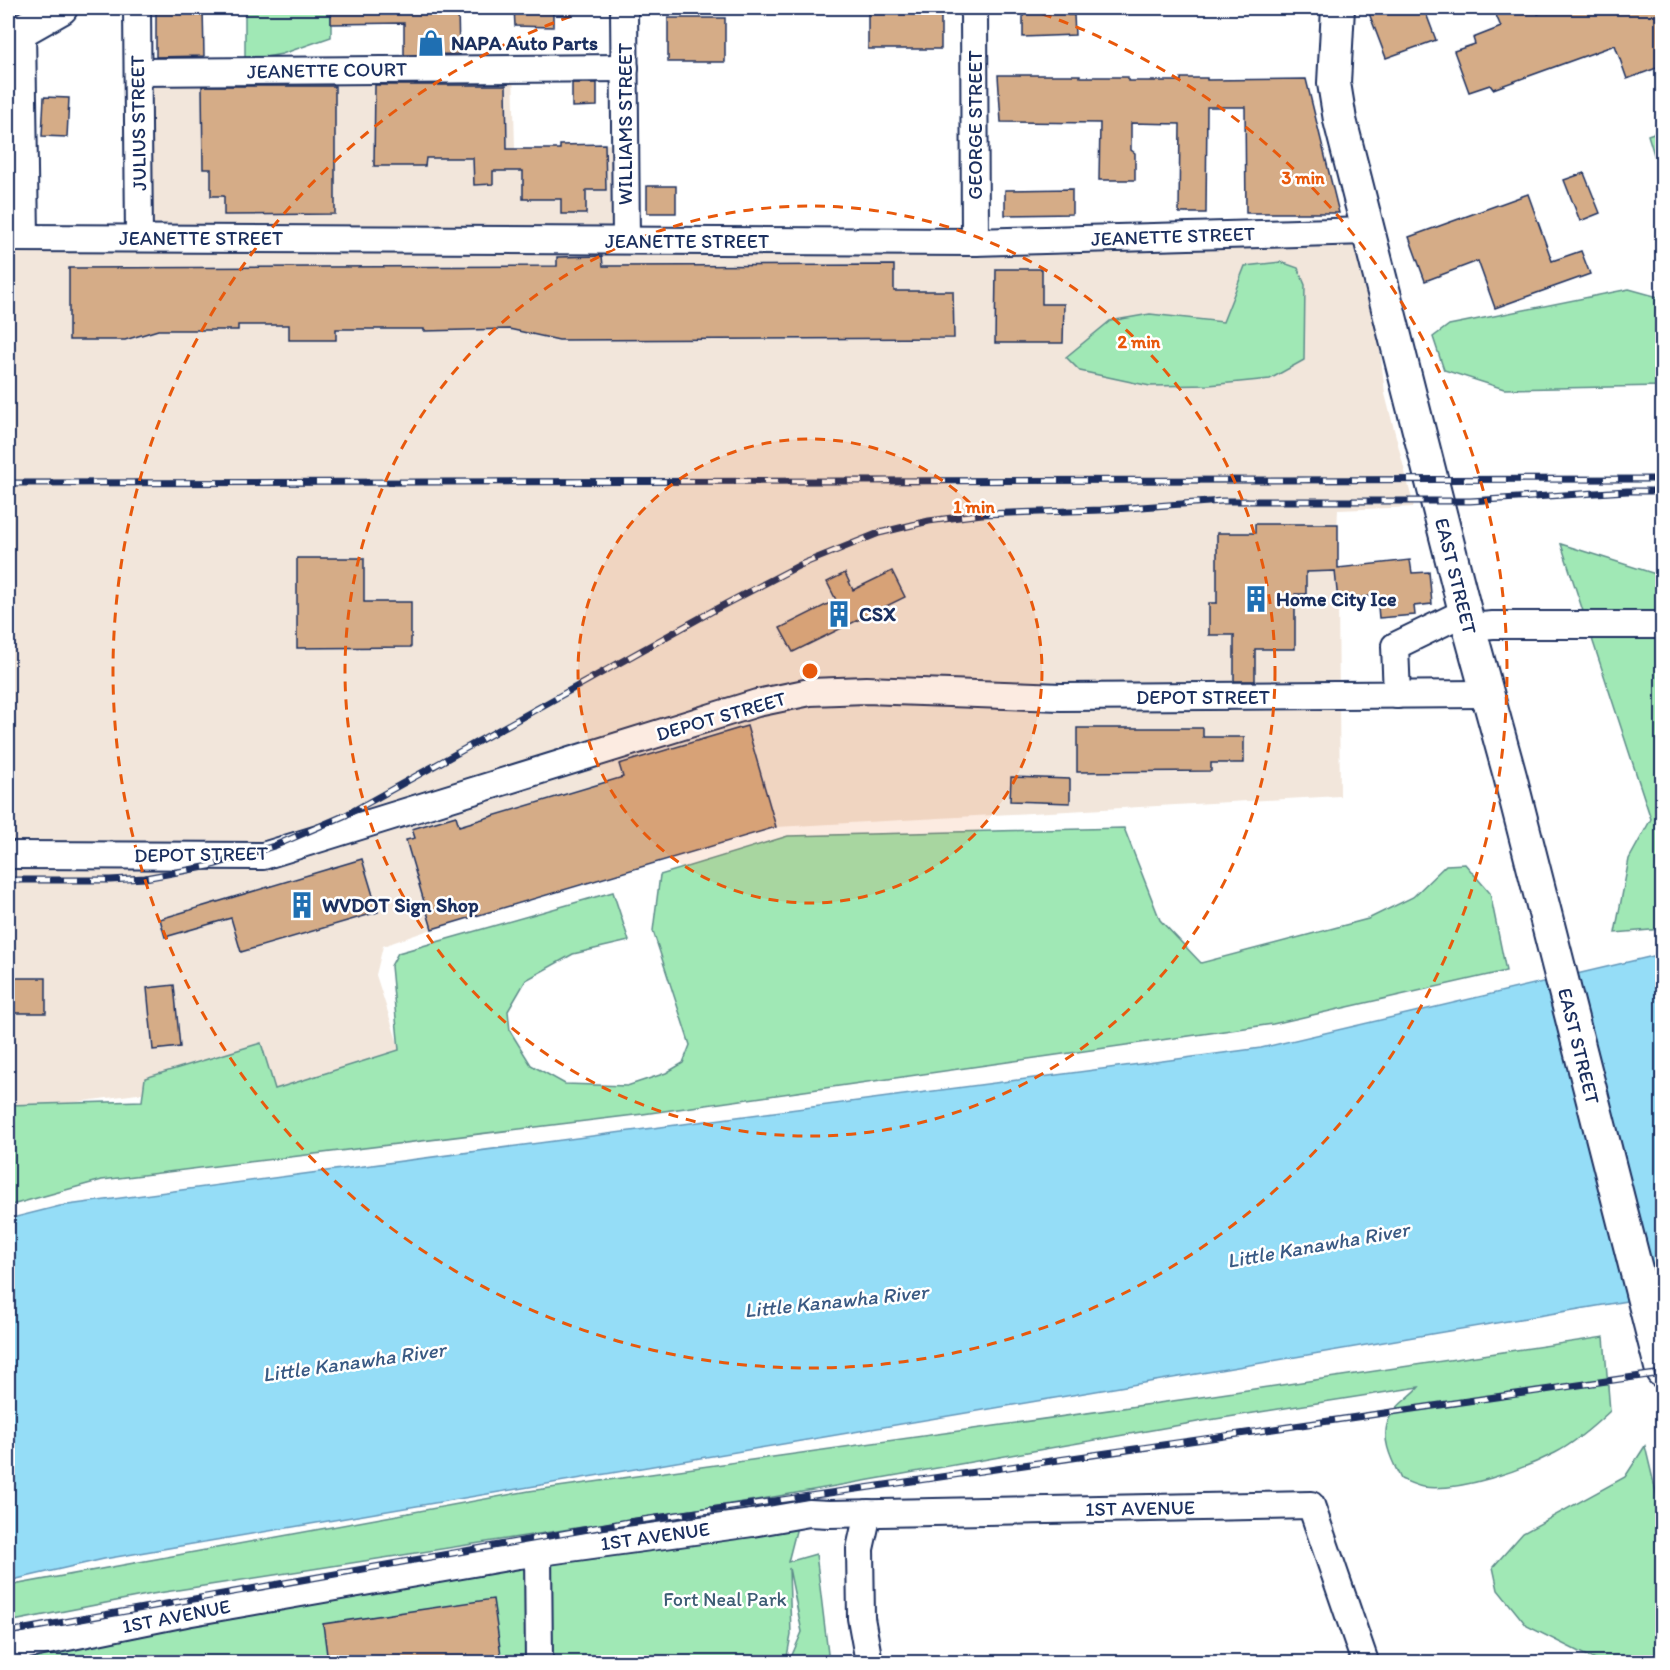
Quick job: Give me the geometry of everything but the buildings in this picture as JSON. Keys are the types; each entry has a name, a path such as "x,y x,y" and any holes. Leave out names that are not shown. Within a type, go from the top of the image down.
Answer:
{"main road":[{"path":"15,34 61,8"},
{"name":"EAST STREET","path":"1338,8 1334,83 1340,120 1662,1371"}],"street":[{"name":"JULIUS STREET","path":"137,8 139,238"},
{"name":"WILLIAMS STREET","path":"624,8 626,240"},
{"name":"GEORGE STREET","path":"974,8 975,242"},
{"path":"15,34 16,238"},
{"name":"JEANETTE COURT","path":"138,72 625,68"},
{"name":"JEANETTE STREET","path":"16,238 975,242 1367,231"},
{"path":"1397,695 1395,646 1467,620 1493,625 1662,625"},
{"name":"DEPOT STREET","path":"8,855 263,856 757,703 810,692 866,690 1061,697 1487,694"},
{"name":"1ST AVENUE","path":"8,1649 186,1613 538,1552 809,1513 1311,1505 1365,1662"},
{"path":"868,1513 860,1549 861,1618 869,1662"},
{"path":"538,1552 538,1662"}],"shaded area":[{"path":"513,68 515,149 559,149 560,145 625,144 626,240 1367,231 1385,394 1414,507 1338,510 1335,569 1374,563 1377,595 1338,601 1340,796 776,827 432,929 383,946 376,975 400,1050 275,1089 261,1044 145,1093 8,1111 8,238 139,238 138,72"}],"green space":[{"path":"245,8 331,8 331,37 282,54 245,61"},
{"path":"1662,130 1662,181 1648,135"},
{"path":"1281,262 1298,268 1305,285 1304,360 1270,379 1209,385 1150,386 1080,371 1066,357 1110,321 1150,314 1223,322 1245,266"},
{"path":"1629,289 1662,298 1662,386 1504,389 1444,370 1433,337 1449,325"},
{"path":"1561,544 1662,576 1662,929 1615,933 1629,859 1651,819"},
{"path":"1124,828 1160,920 1201,963 1368,919 1413,897 1446,865 1465,864 1490,893 1506,971 1273,1024 643,1114 102,1180 8,1206 8,1105 142,1101 145,1078 261,1043 275,1089 399,1050 391,966 398,953 613,892 629,941 573,954 526,980 508,1011 510,1031 531,1065 565,1084 627,1086 666,1073 683,1063 690,1045 653,931 660,875 788,836"},
{"path":"1604,1337 1610,1411 1577,1439 1555,1453 1508,1473 1472,1483 1438,1488 1423,1487 1401,1479 1388,1449 1387,1425 1396,1409 1419,1387 1203,1421 762,1499 152,1594 8,1622 8,1586 529,1491 1194,1398"},
{"path":"1645,1446 1662,1517 1662,1662 1599,1662 1527,1626 1498,1590 1493,1567 1523,1533 1625,1477"},
{"name":"Fort Neal Park","path":"797,1527 788,1562 816,1554 829,1662 789,1662 802,1632 789,1568 791,1635 786,1662 8,1662 8,1657 535,1561"}],"water":[{"name":"Little Kanawha River","path":"1662,954 1662,1295 104,1559 8,1581 8,1219 60,1206 1261,1048"}],"railway":[{"path":"8,483 1662,479"},
{"path":"8,880 145,878 210,866 274,846 346,815 716,609 800,565 879,533 929,521 982,514 1101,510 1222,501 1470,501 1627,491 1662,491"},
{"path":"8,1632 628,1522 1662,1373"}],"place":[{"name":"NAPA Auto Parts","path":"431,43"},
{"name":"Home City Ice","path":"1256,599"},
{"name":"CSX","path":"839,614"},
{"name":"WVDOT Sign Shop","path":"302,905"}]}
